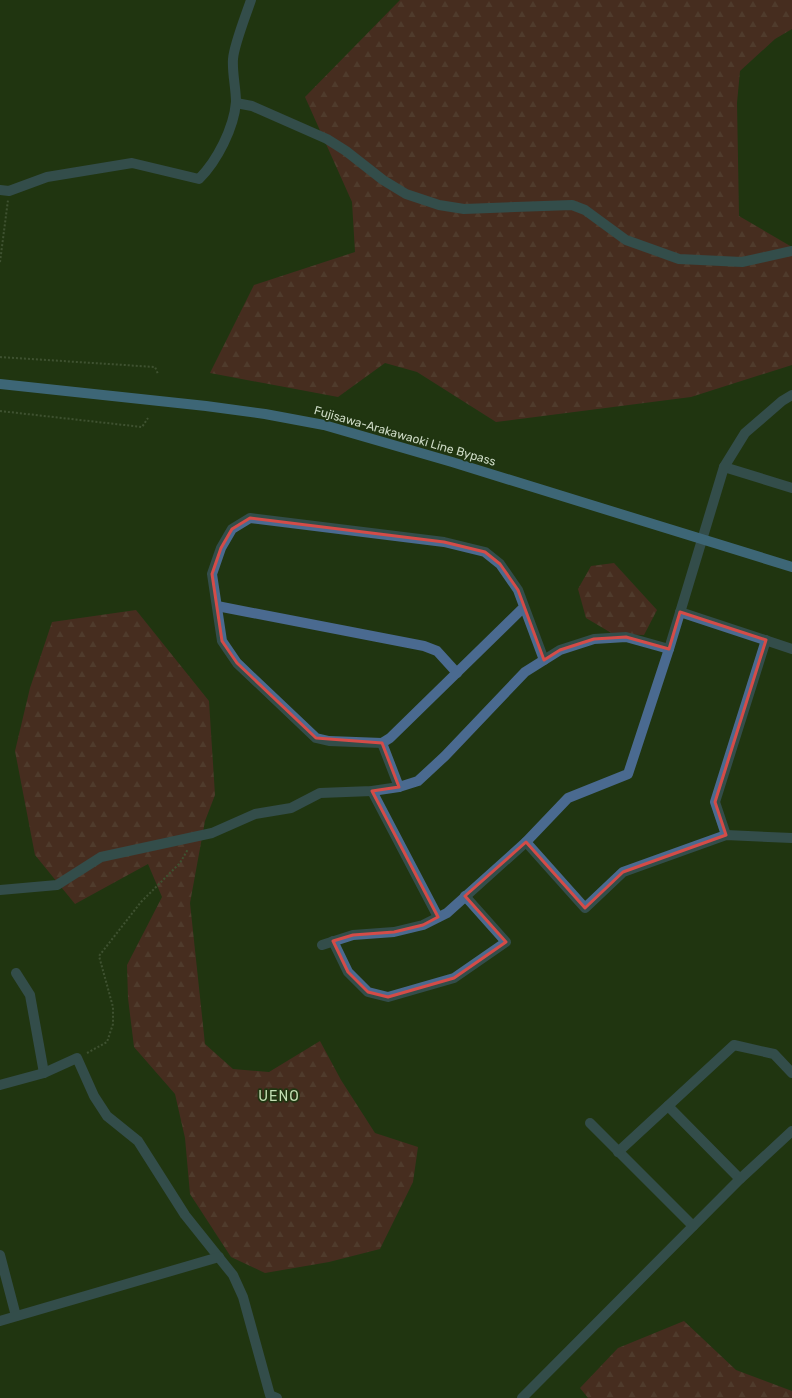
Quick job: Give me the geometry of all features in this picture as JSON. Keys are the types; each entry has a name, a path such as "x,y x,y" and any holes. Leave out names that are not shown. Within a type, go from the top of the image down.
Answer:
{"main road":[{"name":"Fujisawa-Arakawaoki Line Bypass","path":"0,384 206,406 265,414 324,425 388,442 792,567"}],"street":[{"path":"5,191 47,177 132,163 199,179 209,169 222,148 236,103 233,58 250,0"},
{"path":"236,103 252,106 327,139 346,150 383,180 406,194 439,205 464,208 572,205 585,210 626,240 679,258 742,262 792,251"},
{"path":"322,945 354,935 394,932 423,925 447,913 526,842 568,798 628,774 669,649 724,467 746,433 782,401 792,395"},
{"path":"724,467 792,488"},
{"path":"524,608 390,738 382,743 329,741 316,738 237,663 222,641 212,574 221,548 232,529 250,518 444,542 485,552 500,564 518,590 544,660"},
{"path":"217,606 424,646 437,651 457,673"},
{"path":"680,612 792,649"},
{"path":"0,890 57,885 101,857 212,833 255,814 291,808 320,793 372,791 399,787 418,781 445,756 525,672 560,650 594,639 626,638 669,649"},
{"path":"726,835 715,802 766,640"},
{"path":"382,743 399,787"},
{"path":"372,791 438,917"},
{"path":"526,842 585,908 623,872 726,835 792,838"},
{"path":"333,941 348,972 368,992 388,996 454,978 506,942 465,896"},
{"path":"16,972 30,995 44,1073"},
{"path":"618,1152 734,1045 774,1054 792,1073"},
{"path":"0,1085 44,1073 77,1058 94,1096 107,1116 138,1141 185,1215 234,1275 243,1297 270,1395 277,1398"},
{"path":"668,1106 740,1179"},
{"path":"590,1123 693,1226"},
{"path":"522,1398 740,1179 792,1131"},
{"path":"0,1255 16,1316"},
{"path":"0,1321 220,1257"}],"path":[{"path":"0,262 5,191"},
{"path":"0,357 155,367 158,374"},
{"path":"0,411 142,427 148,418"},
{"path":"77,1058 107,1042 113,1024 113,1007 99,956 141,902 180,863 187,850 194,846"}],"highlighted area":[{"path":"250,518 444,542 485,552 500,564 518,590 544,660 560,650 594,639 626,637 669,649 680,612 766,640 715,802 726,835 623,872 585,908 526,842 465,896 506,942 454,978 388,997 368,992 348,972 333,941 353,935 394,932 423,925 438,917 372,791 399,787 382,743 316,738 237,663 222,641 212,574 221,548 232,529"}],"green space":[{"path":"400,0 792,0 792,29 775,39 740,71 737,103 739,216 792,247 792,365 691,397 496,422 417,372 385,363 338,397 210,373 254,285 355,252 352,202 305,97"},
{"path":"614,563 657,610 644,635 613,634 586,618 578,589 591,566"},
{"path":"136,610 209,701 215,795 205,821 190,903 205,1044 233,1069 269,1072 320,1041 341,1080 375,1133 418,1147 413,1182 380,1249 329,1262 265,1273 231,1257 190,1194 185,1138 175,1094 134,1047 128,998 127,965 162,897 148,864 75,904 35,855 15,751 30,688 52,622"},
{"path":"684,1321 736,1370 792,1391 792,1398 588,1398 580,1388 618,1348"}],"district":[{"name":"UENO","path":"279,1096"}]}
